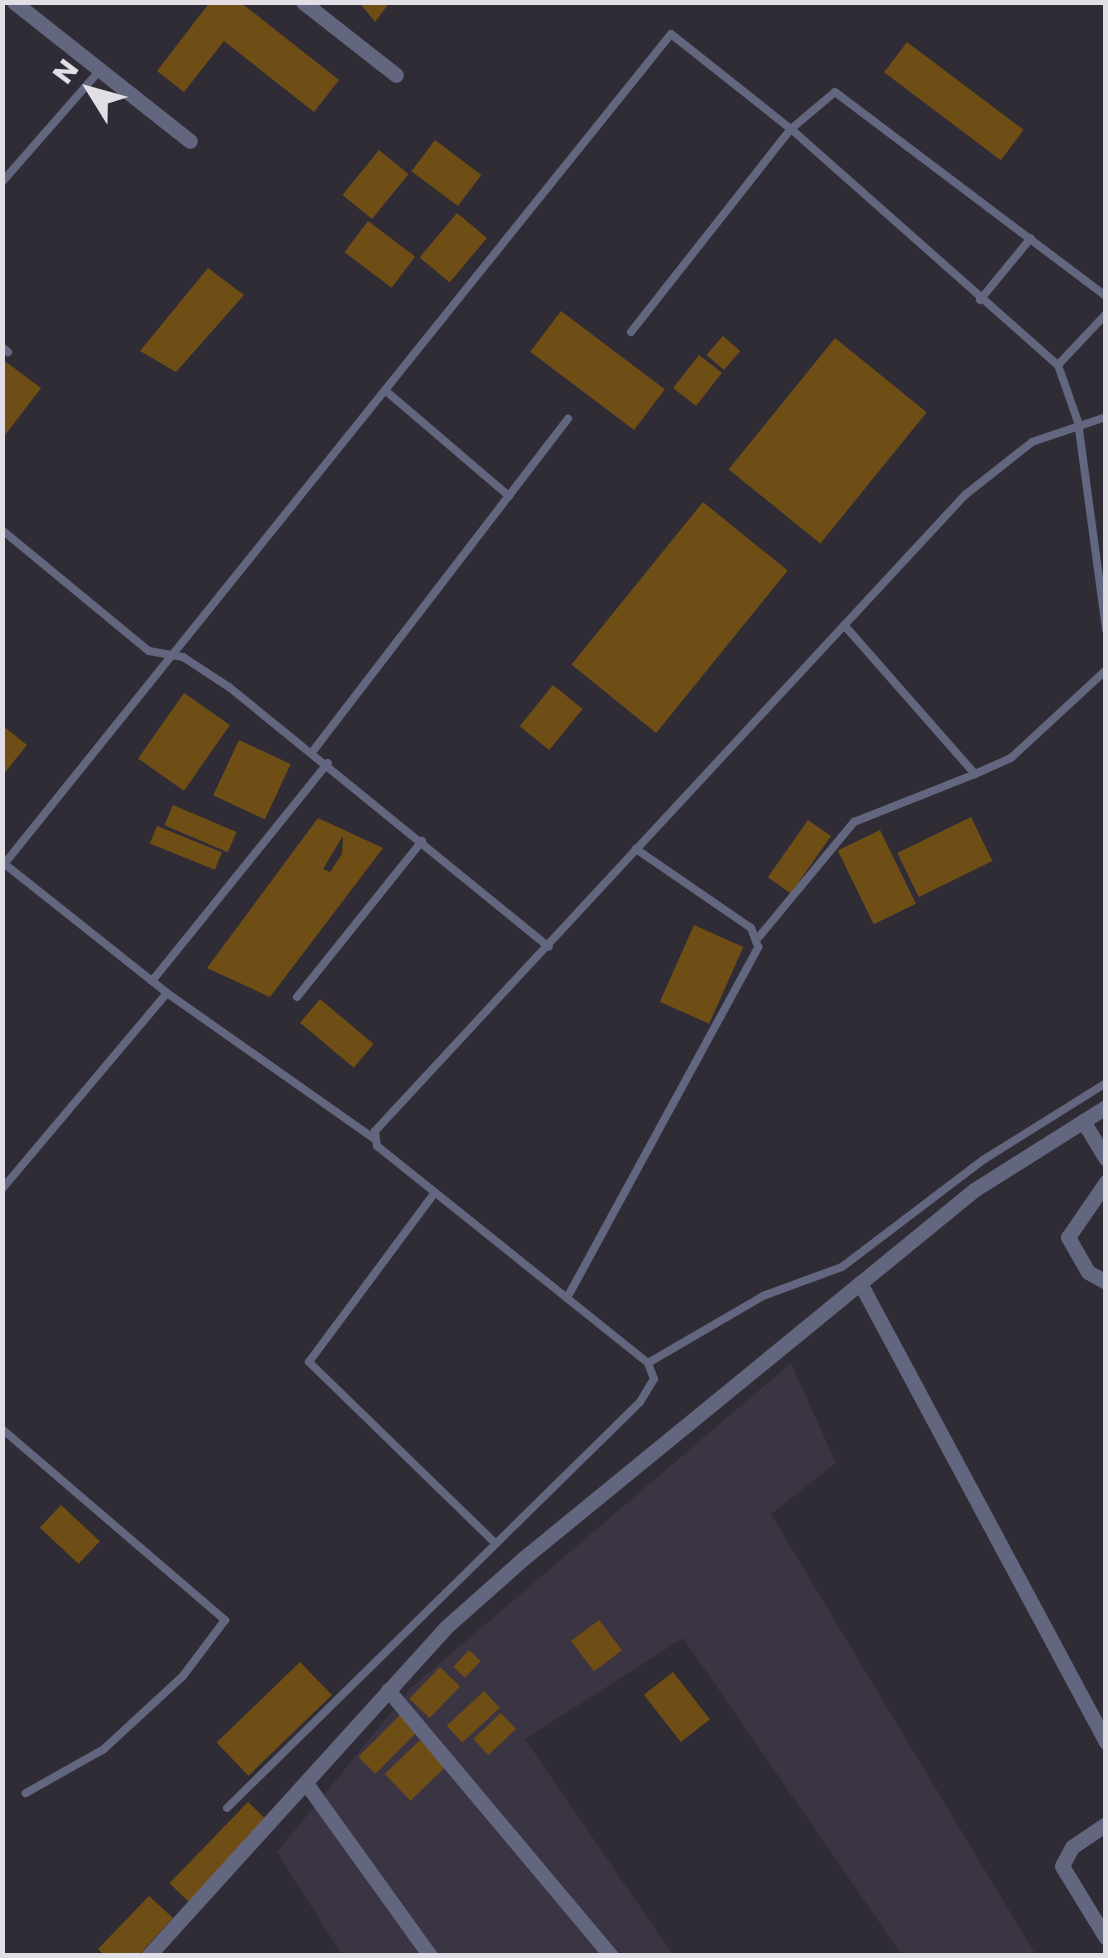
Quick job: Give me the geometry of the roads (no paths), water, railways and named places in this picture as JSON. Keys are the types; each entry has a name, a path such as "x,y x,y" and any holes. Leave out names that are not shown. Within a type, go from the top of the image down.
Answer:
{"street":[{"path":"14,2 190,141"},
{"path":"303,2 396,75"},
{"path":"148,1956 308,1786 388,1690 524,1558 974,1190 1106,1107"},
{"path":"1083,1121 1106,1159"},
{"path":"1106,1182 1068,1237 1088,1272 1106,1282"},
{"path":"860,1283 1106,1742"},
{"path":"388,1690 611,1956"},
{"path":"308,1786 430,1956"},
{"path":"1106,1824 1072,1846 1062,1866 1106,1938"}],"lane":[{"path":"227,1808 640,1402 654,1380 648,1363 433,1195 373,1138 167,993 4,863 177,655 671,34 792,129 980,300 1058,365 1078,422 1106,630"},
{"path":"2,182 100,70"},
{"path":"631,332 792,129 821,98 844,94 1106,296"},
{"path":"980,300 1031,238"},
{"path":"1058,365 1106,314"},
{"path":"386,391 510,496"},
{"path":"373,1138 844,625 996,468 1078,422 1106,416"},
{"path":"313,751 568,419"},
{"path":"2,530 148,651 177,655 313,751 549,948"},
{"path":"844,625 975,774"},
{"path":"567,1298 753,960 758,938 854,822 1011,758 1106,670"},
{"path":"152,980 328,763"},
{"path":"297,997 422,841"},
{"path":"636,850 758,938"},
{"path":"2,1190 167,993"},
{"path":"648,1363 763,1296 842,1267 983,1160 1106,1084"},
{"path":"433,1195 309,1362 495,1542"},
{"path":"2,1429 225,1620 203,1654 104,1750 26,1793"}]}
